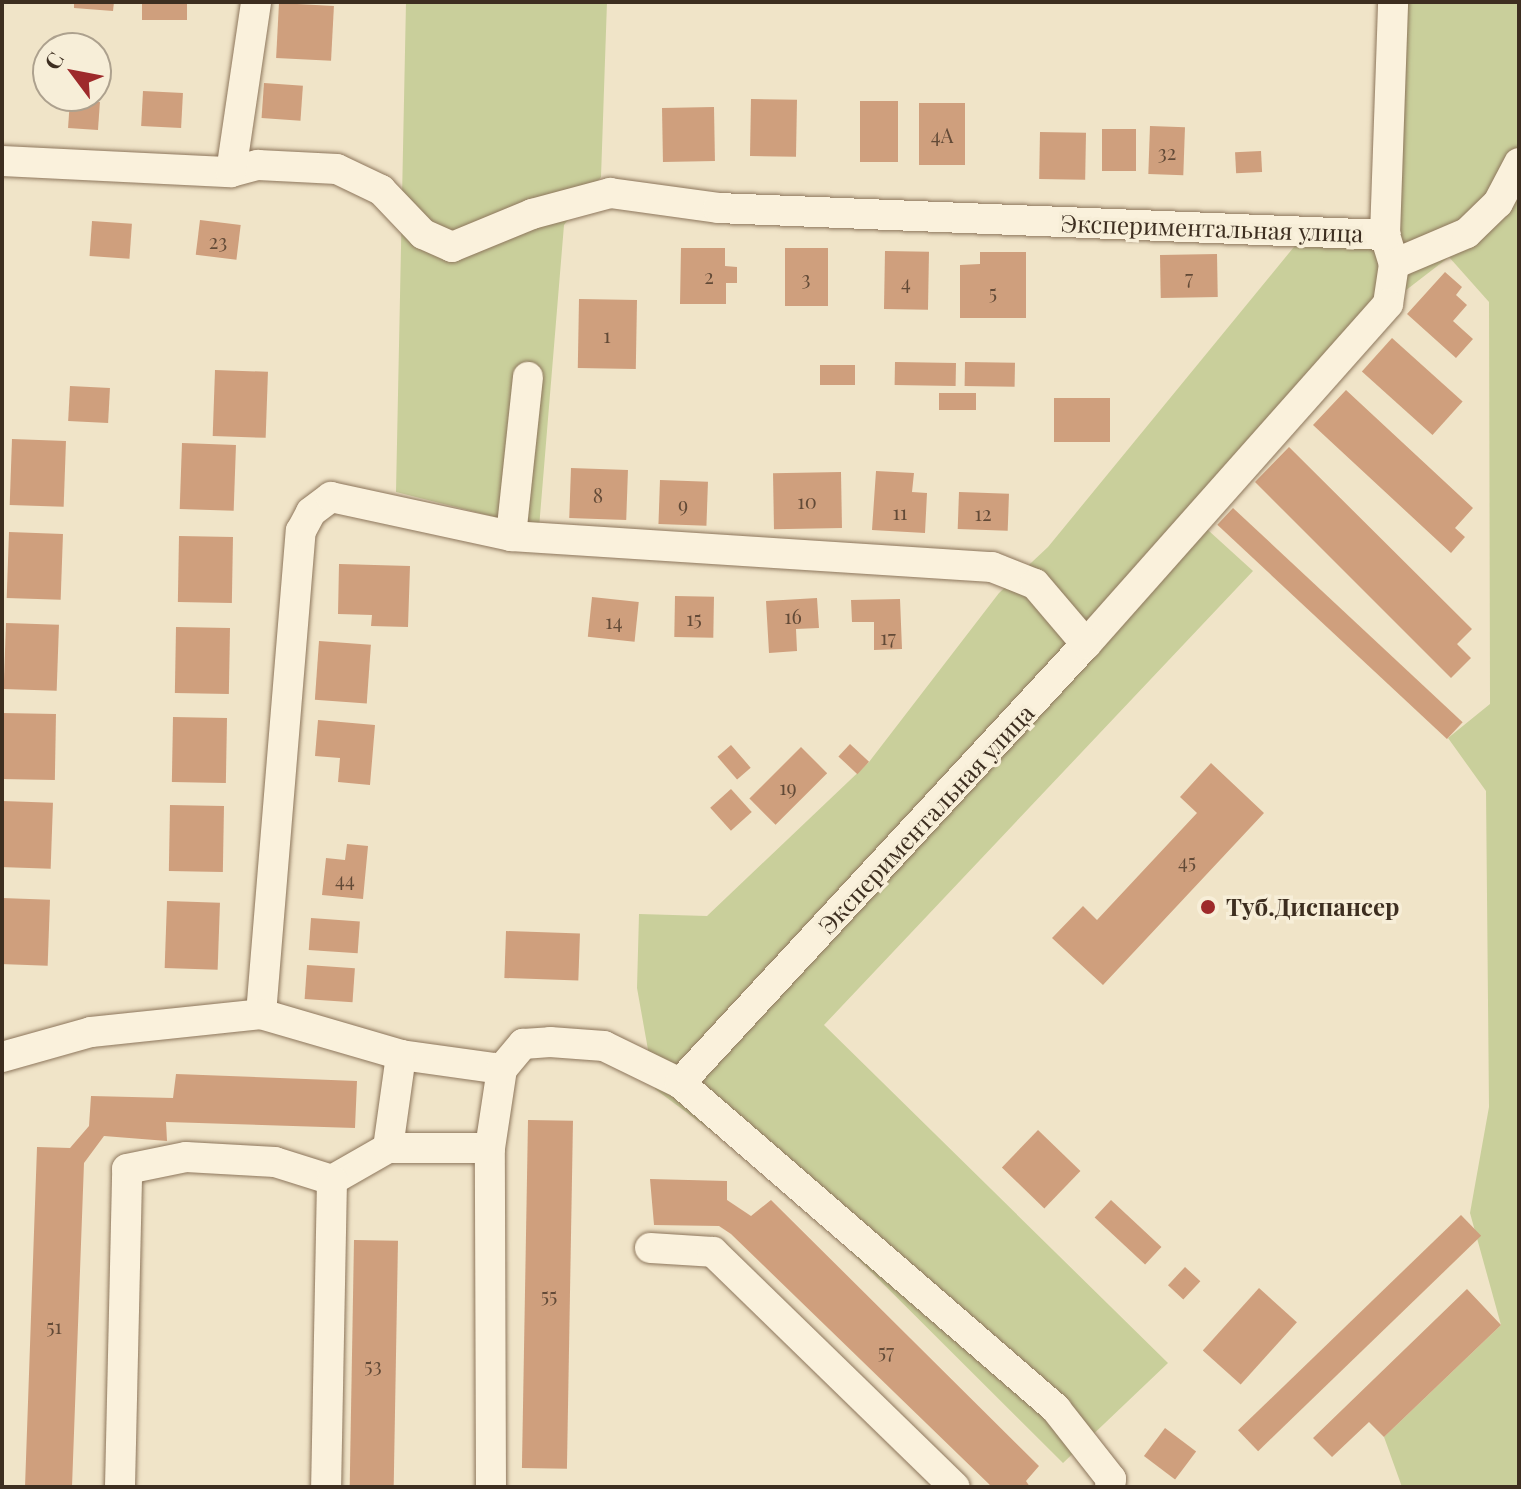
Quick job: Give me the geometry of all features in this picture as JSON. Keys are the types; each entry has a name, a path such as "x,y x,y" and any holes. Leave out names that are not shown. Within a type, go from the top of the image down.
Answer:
{"street":[{"path":"231,172 256,2"},
{"path":"1385,235 1393,2"},
{"name":"Экспериментальная улица","path":"2,161 231,172 258,165 337,169 381,190 423,234 452,247 532,214 610,193 718,208 1385,235 1394,264 1388,304 1086,644 680,1083"},
{"path":"1394,264 1467,233 1498,203 1519,163"},
{"path":"511,536 528,377"},
{"path":"261,1014 301,531 311,512 331,497 511,536 992,567 1035,584 1086,644"},
{"path":"2,1057 91,1032 261,1014 401,1055 502,1069"},
{"path":"491,1487 490,1148 502,1069 523,1044 604,1046 680,1083 1056,1409 1111,1479 1110,1487"},
{"path":"388,1148 401,1055"},
{"path":"120,1487 127,1169 186,1157 275,1162 332,1180 388,1148 490,1148"},
{"path":"326,1487 332,1180"},
{"path":"650,1248 713,1252 955,1487"}],"green space":[{"path":"406,2 607,2 601,177 564,225 539,528 396,492"},
{"path":"1402,2 1519,2 1519,1487 1402,1487 1384,1437 1501,1325 1470,1213 1489,1107 1486,791 1448,738 1490,704 1489,302 1449,257 1388,304 1198,521 1253,571 824,1025 1168,1363 1063,1463 784,1185 655,1089 637,988 639,914 707,916 869,762 999,593 1048,547 1298,242 1400,209"}],"building":[{"path":"74,2 114,2 113,11 74,8"},
{"path":"142,2 187,2 187,20 142,20"},
{"path":"279,3 334,6 331,61 276,58"},
{"path":"264,83 303,86 300,121 262,118"},
{"path":"143,91 183,93 181,128 141,126"},
{"path":"751,99 797,100 796,157 750,156"},
{"path":"860,101 898,101 898,162 860,162"},
{"path":"919,103 965,103 965,165 919,165"},
{"path":"714,107 715,161 663,162 662,108"},
{"path":"69,112 99,112 98,130 68,128"},
{"path":"1150,126 1185,127 1183,175 1148,174"},
{"path":"1102,129 1136,129 1136,171 1102,171"},
{"path":"1040,132 1086,133 1085,180 1039,179"},
{"path":"1261,151 1262,172 1236,173 1235,152"},
{"path":"200,220 241,225 236,260 196,255"},
{"path":"92,221 132,224 129,259 90,256"},
{"path":"681,248 725,248 725,266 737,267 737,283 726,283 726,304 680,304"},
{"path":"785,248 828,248 828,306 785,306"},
{"path":"885,251 929,252 928,310 884,309"},
{"path":"980,252 1026,252 1026,318 960,318 960,265 980,264"},
{"path":"1217,254 1218,297 1161,298 1160,255"},
{"path":"1445,272 1462,287 1456,295 1467,305 1453,321 1473,339 1456,358 1407,314"},
{"path":"579,299 637,300 636,369 578,368"},
{"path":"1392,338 1463,402 1432,435 1362,371"},
{"path":"895,362 956,363 956,386 895,385"},
{"path":"965,362 1015,363 1015,387 965,386"},
{"path":"820,365 855,365 855,385 820,385"},
{"path":"215,370 268,372 266,438 213,436"},
{"path":"70,386 110,388 108,423 68,421"},
{"path":"1346,390 1473,508 1455,528 1465,537 1451,553 1313,425"},
{"path":"939,393 976,393 976,410 939,410"},
{"path":"1054,398 1110,398 1110,442 1054,442"},
{"path":"12,439 66,441 64,507 10,505"},
{"path":"182,443 236,445 234,511 180,509"},
{"path":"1289,447 1472,629 1457,644 1471,658 1451,678 1255,482"},
{"path":"571,468 628,470 626,520 569,518"},
{"path":"876,471 914,473 912,492 927,493 925,533 872,530"},
{"path":"841,472 842,528 774,529 773,473"},
{"path":"660,480 708,482 706,526 658,524"},
{"path":"959,492 1009,494 1008,531 958,529"},
{"path":"1233,508 1463,722 1447,739 1217,525"},
{"path":"9,532 63,534 61,600 7,598"},
{"path":"179,536 233,537 232,603 178,602"},
{"path":"339,564 410,566 408,627 371,626 372,615 338,614"},
{"path":"675,596 714,597 713,638 674,637"},
{"path":"592,597 639,602 635,642 588,637"},
{"path":"817,598 819,628 796,629 797,651 769,653 766,601"},
{"path":"900,599 902,649 874,650 874,622 852,622 851,600"},
{"path":"6,623 59,625 57,691 4,689"},
{"path":"176,627 230,628 229,694 175,693"},
{"path":"319,641 371,645 367,703 315,700"},
{"path":"2,713 56,714 55,780 2,779"},
{"path":"173,717 227,718 226,783 172,782"},
{"path":"318,720 375,725 370,785 338,782 340,758 315,756"},
{"path":"850,744 869,762 857,774 838,756"},
{"path":"731,745 751,768 737,779 717,757"},
{"path":"801,747 827,773 776,825 749,799"},
{"path":"1211,763 1264,813 1103,985 1052,938 1083,906 1097,920 1197,813 1180,797"},
{"path":"731,789 752,812 731,831 710,808"},
{"path":"2,801 53,803 51,869 2,867"},
{"path":"170,805 224,806 223,872 169,871"},
{"path":"347,844 368,846 363,899 322,895 326,858 345,860"},
{"path":"2,898 50,900 48,966 2,964"},
{"path":"167,901 220,903 218,970 165,968"},
{"path":"311,918 360,921 358,953 309,950"},
{"path":"506,931 580,934 578,981 504,978"},
{"path":"307,965 355,968 353,1002 305,999"},
{"path":"176,1074 357,1081 355,1128 166,1122 167,1141 104,1136 84,1163 72,1487 25,1487 37,1147 70,1148 89,1126 91,1096 173,1098"},
{"path":"528,1120 573,1121 567,1469 522,1468"},
{"path":"1038,1130 1080,1171 1044,1208 1002,1167"},
{"path":"650,1179 727,1181 727,1200 751,1216 771,1200 1039,1466 1026,1481 1030,1487 992,1487 731,1234 719,1226 654,1225"},
{"path":"1111,1200 1161,1247 1145,1265 1095,1218"},
{"path":"1461,1215 1481,1236 1258,1451 1238,1430"},
{"path":"354,1240 398,1241 394,1487 350,1487"},
{"path":"1185,1267 1200,1281 1183,1300 1168,1285"},
{"path":"1259,1288 1297,1322 1241,1385 1203,1350"},
{"path":"1467,1289 1501,1325 1384,1437 1369,1422 1332,1457 1313,1438"},
{"path":"1165,1428 1196,1451 1175,1479 1144,1456"}],"place":[{"name":"Туб.Диспансер","path":"1208,907"}]}
